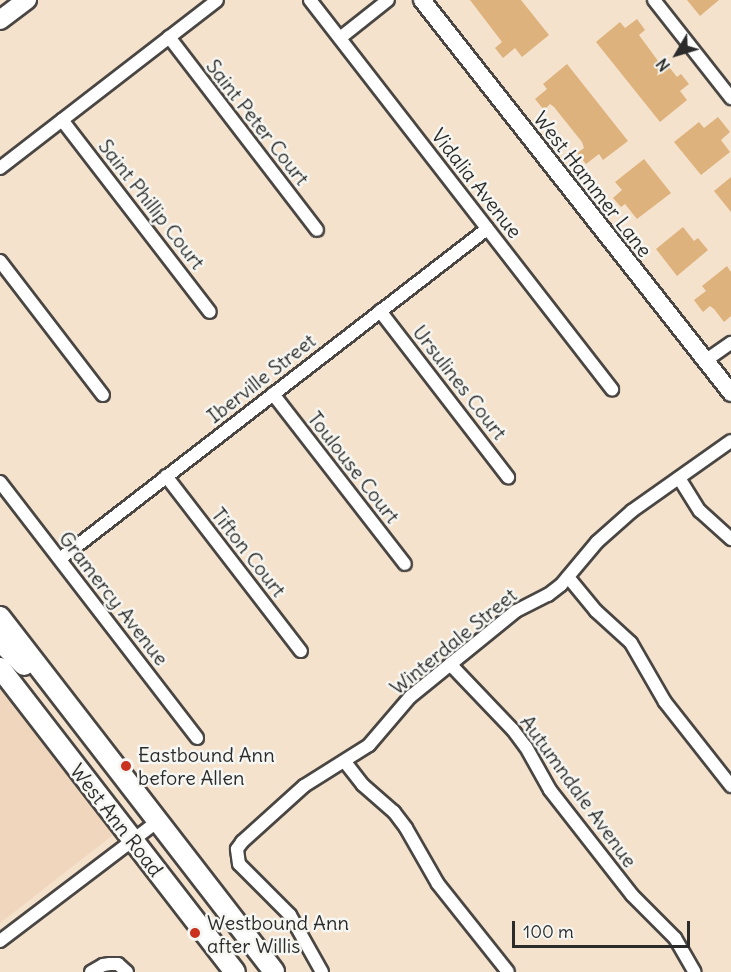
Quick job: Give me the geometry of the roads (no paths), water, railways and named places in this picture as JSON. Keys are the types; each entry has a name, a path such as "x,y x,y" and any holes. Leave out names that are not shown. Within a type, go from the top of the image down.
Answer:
{"main road":[{"path":"0,20 27,0"},
{"name":"West Ann Road","path":"0,617 274,972"},
{"path":"0,641 78,717"},
{"name":"West Ann Road","path":"0,668 235,972"}],"street":[{"path":"0,168 217,0"},
{"name":"Vidalia Avenue","path":"310,0 612,390"},
{"path":"340,38 388,0"},
{"name":"West Hammer Lane","path":"422,0 731,393"},
{"path":"654,0 731,98"},
{"name":"Saint Peter Court","path":"169,37 317,230"},
{"name":"Saint Phillip Court","path":"62,120 210,312"},
{"name":"Iberville Street","path":"60,559 487,229"},
{"path":"0,261 103,395"},
{"name":"Ursulines Court","path":"380,311 508,477"},
{"path":"705,361 731,343"},
{"name":"Toulouse Court","path":"273,394 405,564"},
{"name":"Winterdale Street","path":"322,972 290,915 245,872 236,856 237,849 250,833 304,786 369,745 410,697 450,664 516,611 548,595 568,577 610,530 731,441"},
{"name":"Tifton Court","path":"166,476 301,651"},
{"path":"679,478 700,511 731,539"},
{"name":"Gramercy Avenue","path":"0,482 197,738"},
{"path":"568,577 596,611 631,643 664,702 731,786"},
{"name":"Autumndale Avenue","path":"450,664 513,730 526,747 550,790 632,895 675,939 695,972"},
{"path":"345,762 363,785 394,812 406,828 438,884 508,972"},
{"path":"0,941 158,821"},
{"path":"91,972 103,964 118,964 127,972"}],"place":[{"name":"Eastbound Ann before Allen","path":"126,766"},
{"name":"Westbound Ann after Willis","path":"195,933"}]}
